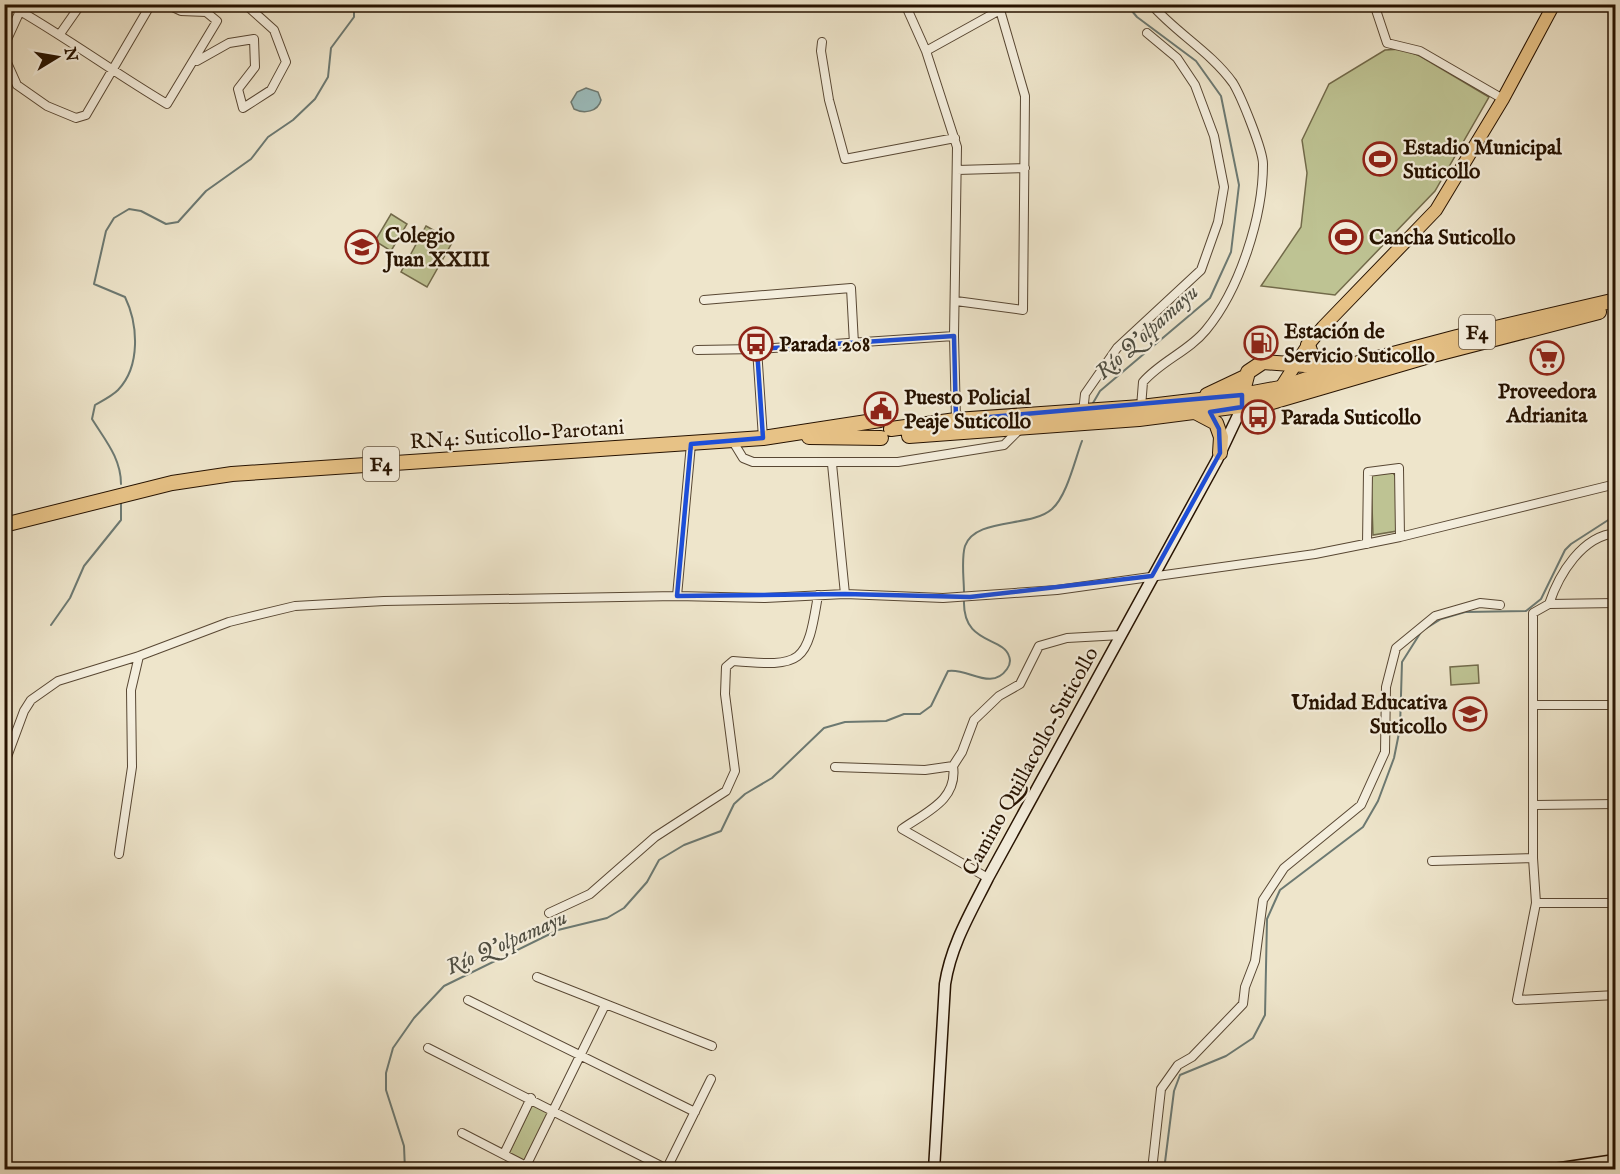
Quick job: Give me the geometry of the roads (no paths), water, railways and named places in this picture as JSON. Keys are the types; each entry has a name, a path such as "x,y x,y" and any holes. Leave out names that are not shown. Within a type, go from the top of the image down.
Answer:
{"highway":[{"name":"F4","path":"886,429 1022,427 1197,413 1242,401 1333,367 1616,300"},
{"name":"F4","path":"886,429 956,420 1083,412 1186,402 1272,402 1429,356 1616,309"},
{"path":"1308,345 1313,359 1333,367"},
{"path":"1242,401 1245,378 1254,365 1263,362 1277,362 1333,367"},
{"path":"1186,402 1245,378"},
{"path":"1197,413 1215,423 1221,437 1220,453"},
{"name":"RN4: Suticollo-Parotani","path":"786,436 886,429"},
{"name":"RN4: Suticollo-Parotani","path":"4,525 172,483 232,474 886,429"}],"main road":[{"path":"1272,402 1308,345 1436,210 1503,99 1554,4"},
{"path":"1277,362 1308,345"},
{"name":"Camino Quillacollo-Suticollo","path":"934,1170 948,963 988,878 1220,453 1242,401"}],"street":[{"path":"8,4 60,34 112,72 167,104 192,66 217,21 206,12 181,11 166,4"},
{"path":"60,34 81,4"},
{"path":"4,56 17,85 47,106 76,118 86,115 151,4"},
{"path":"192,66 201,57 229,43 254,39 255,67 238,89 243,108 271,90 286,62 274,30 245,4"},
{"path":"284,4 289,7 304,4"},
{"path":"905,4 926,51 955,138 957,170 954,336 956,420"},
{"path":"1141,407 1143,382 1205,331 1239,274 1249,244 1262,185 1263,161 1234,85 1211,57 1151,4"},
{"path":"1374,4 1387,43 1420,51 1503,99"},
{"path":"926,51 1000,10 1025,96 1023,310 956,301"},
{"path":"4,46 20,11"},
{"path":"1083,412 1085,394 1117,348 1201,270 1218,222 1224,187 1214,136 1199,95 1178,58 1147,33"},
{"path":"822,42 821,51 829,100 845,159 955,138"},
{"path":"957,170 1025,168"},
{"path":"704,300 851,288 854,344"},
{"path":"697,350 854,344 954,336"},
{"path":"757,349 763,438"},
{"path":"732,440 744,458 753,462 832,464 898,462 1004,445 1014,438 1022,427"},
{"path":"677,596 691,444"},
{"path":"832,464 845,594"},
{"path":"1368,544 1368,472 1399,468 1400,537"},
{"path":"4,765 24,711 31,700 58,681 139,656 229,622 295,606 384,601 677,596 765,598 845,594 954,598 1058,590 1277,561 1368,544 1616,484"},
{"path":"1549,604 1554,591 1580,550 1603,534 1616,534"},
{"path":"549,913 590,894 655,837 726,792 735,771 724,694 726,667 733,661 781,664 798,657 811,637 818,595"},
{"path":"1152,1170 1161,1089 1178,1065 1192,1057 1243,1005 1245,987 1255,961 1263,900 1284,868 1361,804 1384,752 1386,687 1395,648 1435,616 1480,603 1500,605"},
{"path":"1616,603 1549,604 1533,613 1535,805 1533,858 1536,903 1517,1000 1616,995"},
{"path":"988,878 902,829 945,800 954,777 953,766 962,752 974,720 999,696 1020,684 1039,646 1067,638 1121,634"},
{"path":"119,854 132,767 131,690 139,656"},
{"path":"1534,705 1616,705"},
{"path":"835,767 925,770 953,766"},
{"path":"1535,805 1616,804"},
{"path":"1432,861 1533,858"},
{"path":"1536,903 1616,903"},
{"path":"537,977 712,1046"},
{"path":"468,1000 695,1112"},
{"path":"525,1167 606,1005"},
{"path":"428,1048 553,1109 666,1169 711,1079"},
{"path":"504,1154 531,1098"},
{"path":"462,1133 534,1170"}],"water":[{"path":"586,88 598,92 601,100 599,104 590,111 574,109 571,102 577,92"}],"waterway":[{"path":"121,484 115,458 92,419 95,405 116,392 125,380 131,369 135,345 133,320 125,297 94,284 106,231 114,218 129,209 141,211 166,224 178,222 206,191 251,159 268,137 293,120 315,99 328,77 331,48 354,17 354,4"},
{"name":"Río Q'olpamayu","path":"1093,403 1100,391 1210,298 1231,252 1239,185 1221,96 1196,61 1137,17 1126,4"},
{"name":"Río Q'olpamayu","path":"964,593 964,551 971,537 991,527 1031,519 1052,509 1066,487 1082,441"},
{"path":"51,625 70,598 84,566 121,520 121,501"},
{"path":"1425,629 1441,619 1465,612 1526,611 1541,599 1565,550 1616,515"},
{"name":"Río Q'olpamayu","path":"405,1170 404,1146 386,1090 386,1073 393,1048 414,1018 444,986 558,930 607,918 624,908 647,882 659,860 684,845 721,831 734,804 745,794 772,778 824,728 845,722 886,721 904,714 920,714 931,706 948,671 963,672 986,679 1001,676 1009,666 1009,656 999,645 983,637 969,624 965,614 964,599"},
{"path":"1164,1170 1174,1091 1180,1075 1226,1056 1253,1038 1265,1015 1267,919 1280,890 1363,827 1378,801 1394,758 1400,728 1402,662 1421,632"}],"tram line":[{"path":"1508,1170 1616,1154"}],"place":[{"name":"Estadio Municipal Suticollo","path":"1380,159"},
{"name":"Cancha Suticollo","path":"1346,237"},
{"name":"Colegio Juan XXIII","path":"362,247"},
{"name":"Estación de Servicio Suticollo","path":"1261,343"},
{"name":"Parada 208","path":"756,344"},
{"name":"Proveedora Adrianita","path":"1547,358"},
{"name":"Puesto Policial Peaje Suticollo","path":"881,409"},
{"name":"Parada Suticollo","path":"1258,417"},
{"name":"Unidad Educativa Suticollo","path":"1470,714"}]}
